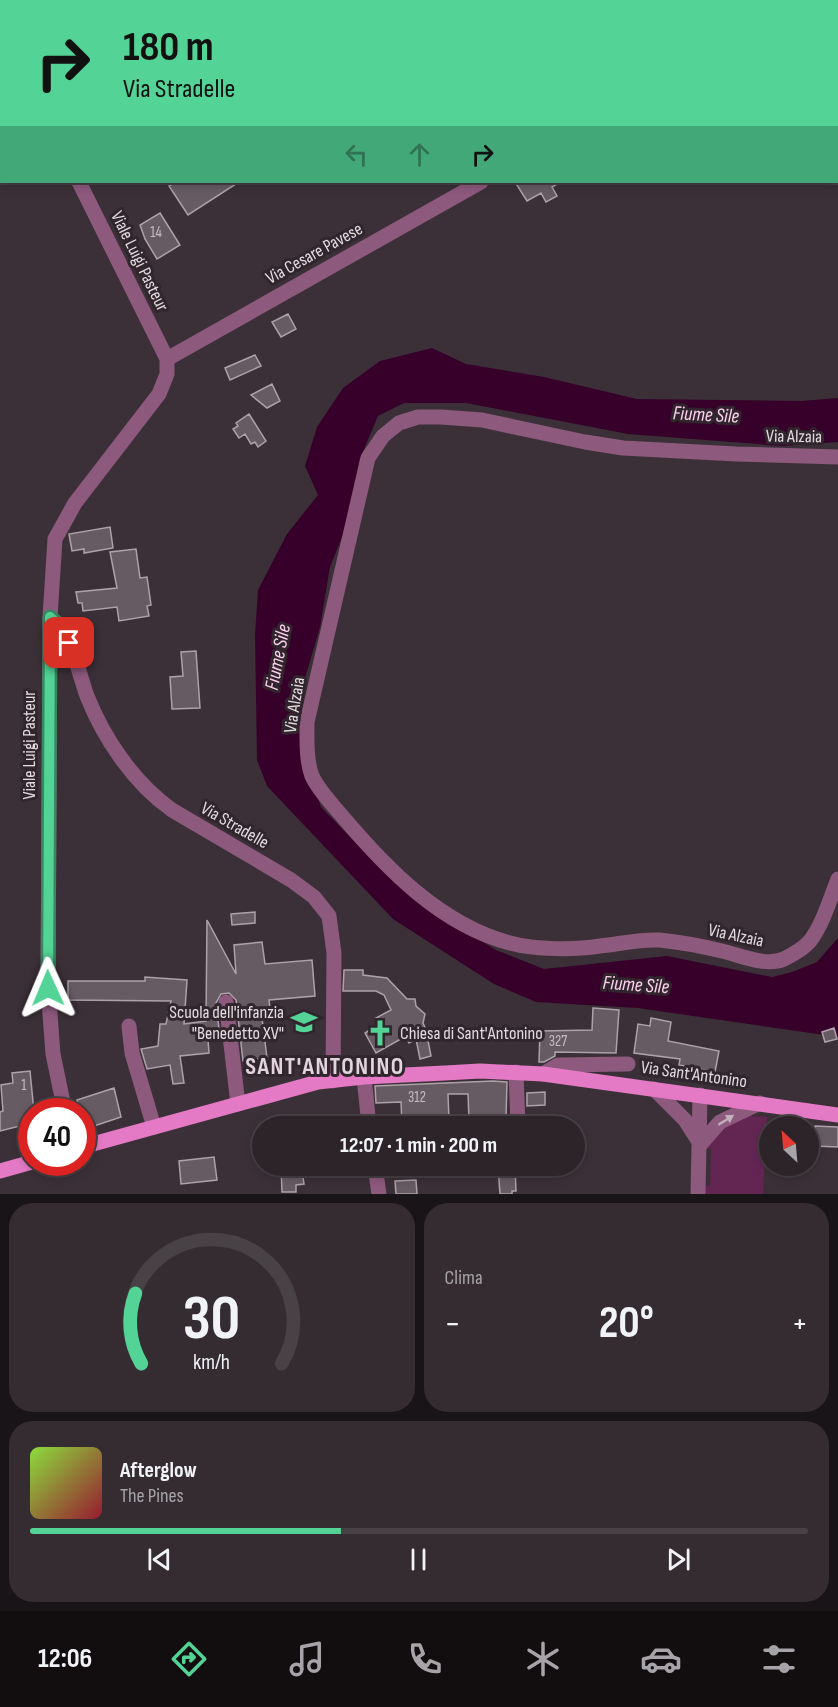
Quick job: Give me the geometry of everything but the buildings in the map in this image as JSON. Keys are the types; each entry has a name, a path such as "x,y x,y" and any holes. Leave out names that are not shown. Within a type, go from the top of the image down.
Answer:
{"main road":[{"name":"Via Sant'Antonino","path":"96,1143 282,1091 333,1081 364,1077 480,1071 543,1074 838,1115"},
{"path":"0,1171 18,1166"}],"street":[{"name":"Viale Luigi Pasteur","path":"61,1098 53,1054 48,988 50,617 56,539 75,503 159,394 167,374 167,358 80,183"},
{"name":"Via Cesare Pavese","path":"167,358 479,183"},
{"name":"Via Alzaia","path":"838,457 623,448 482,420 418,417 399,423 383,436 368,459 307,722 307,748 312,776 333,805 387,866 420,895 452,917 482,934 511,944 542,948 586,947 657,940 720,951 763,962 781,960 809,941 824,914 838,879"},
{"name":"Via Stradelle","path":"50,617 58,624 69,643 88,697 101,725 145,788 172,810 291,880 315,897 329,916 334,953 333,1081"},
{"path":"226,1002 238,1104"},
{"path":"129,1026 132,1053 154,1127"},
{"name":"Via Sant'Antonino","path":"543,1074 558,1065 628,1064"},
{"path":"516,1072 518,1116"},
{"path":"364,1077 368,1116"},
{"path":"654,1089 685,1120 699,1144"},
{"path":"698,1194 700,1095"},
{"path":"699,1144 720,1122 760,1103"},
{"path":"376,1176 379,1194"}],"shaded area":[{"path":"744,1116 759,1117 759,1176 764,1176 763,1194 705,1194 705,1186 710,1186 711,1149 706,1149 721,1129"}],"water":[{"name":"Fiume Sile","path":"432,348 466,364 544,377 637,399 801,401 838,398 838,442 782,446 628,434 466,403 404,403 378,416 359,461 352,512 330,567 320,627 303,685 300,745 321,807 423,906 496,950 544,969 667,956 772,977 817,962 838,938 838,1037 638,1008 536,1002 494,984 393,919 267,786 257,760 255,635 258,590 287,534 318,495 305,466 317,427 343,388 380,361"}],"place":[{"name":"Scuola dell'infanzia \"Benedetto XV\"","path":"304,1022"},
{"name":"Chiesa di Sant'Antonino","path":"380,1033"}],"district":[{"name":"SANT'ANTONINO","path":"325,1066"}],"route":[{"path":"48,988 50,617 58,624 69,643"}]}
